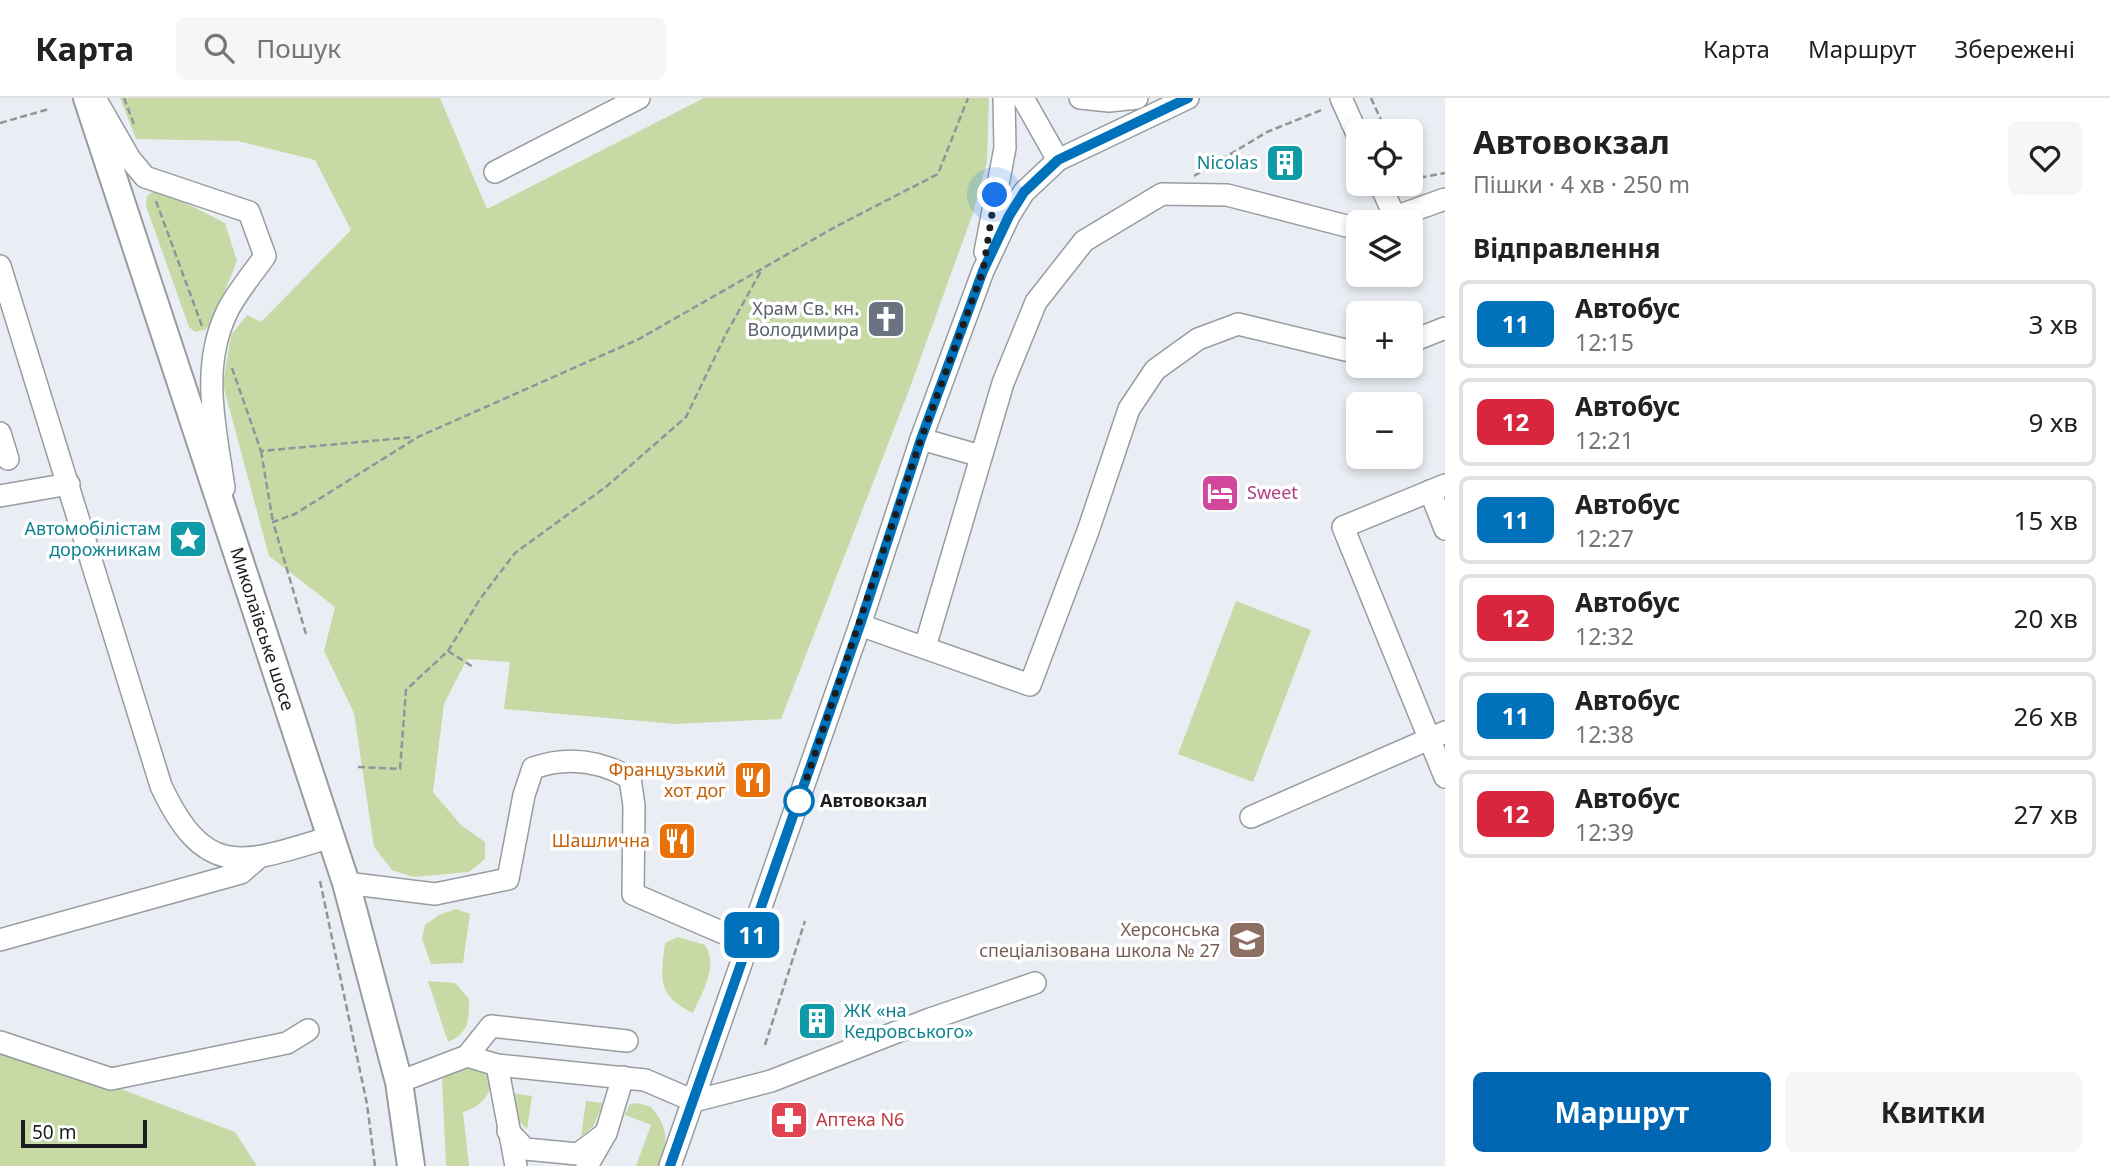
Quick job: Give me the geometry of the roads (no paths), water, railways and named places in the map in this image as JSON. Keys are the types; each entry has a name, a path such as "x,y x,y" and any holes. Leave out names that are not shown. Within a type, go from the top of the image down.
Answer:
{"main road":[{"name":"Миколаївське шосе","path":"87,98 346,883 399,1082 411,1166"}],"street":[{"path":"95,98 130,159 145,177 249,212 265,256 227,311 214,342 210,378 229,532"},
{"path":"495,172 639,98"},
{"path":"983,271 989,221 1005,148 1004,98"},
{"path":"1023,98 1058,160"},
{"path":"1080,98 1109,102 1137,98"},
{"path":"670,1166 860,625 921,439 983,271 1024,192 1058,160 1188,98"},
{"path":"1341,100 1350,119"},
{"path":"925,647 1003,383 1036,302 1084,241 1162,194 1227,195 1346,226"},
{"path":"1417,210 1445,200"},
{"path":"0,266 161,786 175,816 192,838 215,855 236,860 331,837"},
{"path":"860,625 1030,685 1088,531 1129,409 1155,370 1198,339 1238,324 1346,350"},
{"path":"1423,337 1445,328"},
{"path":"0,433 8,459"},
{"path":"921,439 981,456"},
{"path":"0,496 69,484"},
{"path":"1445,529 1437,488 1343,527 1437,736 1445,777"},
{"path":"1251,817 1437,736"},
{"path":"346,883 435,894 508,879 524,795 533,768 556,760 608,765 630,778 634,806 633,894 749,944"},
{"path":"0,940 242,873 261,856"},
{"path":"467,1056 497,1065 645,1080 694,1101 771,1081 929,1019 1035,983"},
{"path":"399,1082 467,1056 491,1026 627,1041"},
{"path":"0,1042 111,1079 287,1042 308,1030"},
{"path":"497,1065 516,1166"},
{"path":"587,1166 606,1133 623,1077"},
{"path":"508,1131 525,1149 578,1154 606,1133"}],"place":[{"name":"Nicolas","path":"1285,163"},
{"name":"Храм Св. кн. Володимира","path":"886,319"},
{"name":"Sweet","path":"1220,493"},
{"name":"Автомобілістам дорожникам","path":"188,539"},
{"name":"Французький хот дог","path":"753,780"},
{"name":"Автовокзал","path":"799,801"},
{"name":"Шашлична","path":"677,841"},
{"name":"Херсонська спеціалізована школа № 27","path":"1247,940"},
{"name":"ЖК «на Кедровського»","path":"817,1021"},
{"name":"Аптека N6","path":"789,1120"}]}
